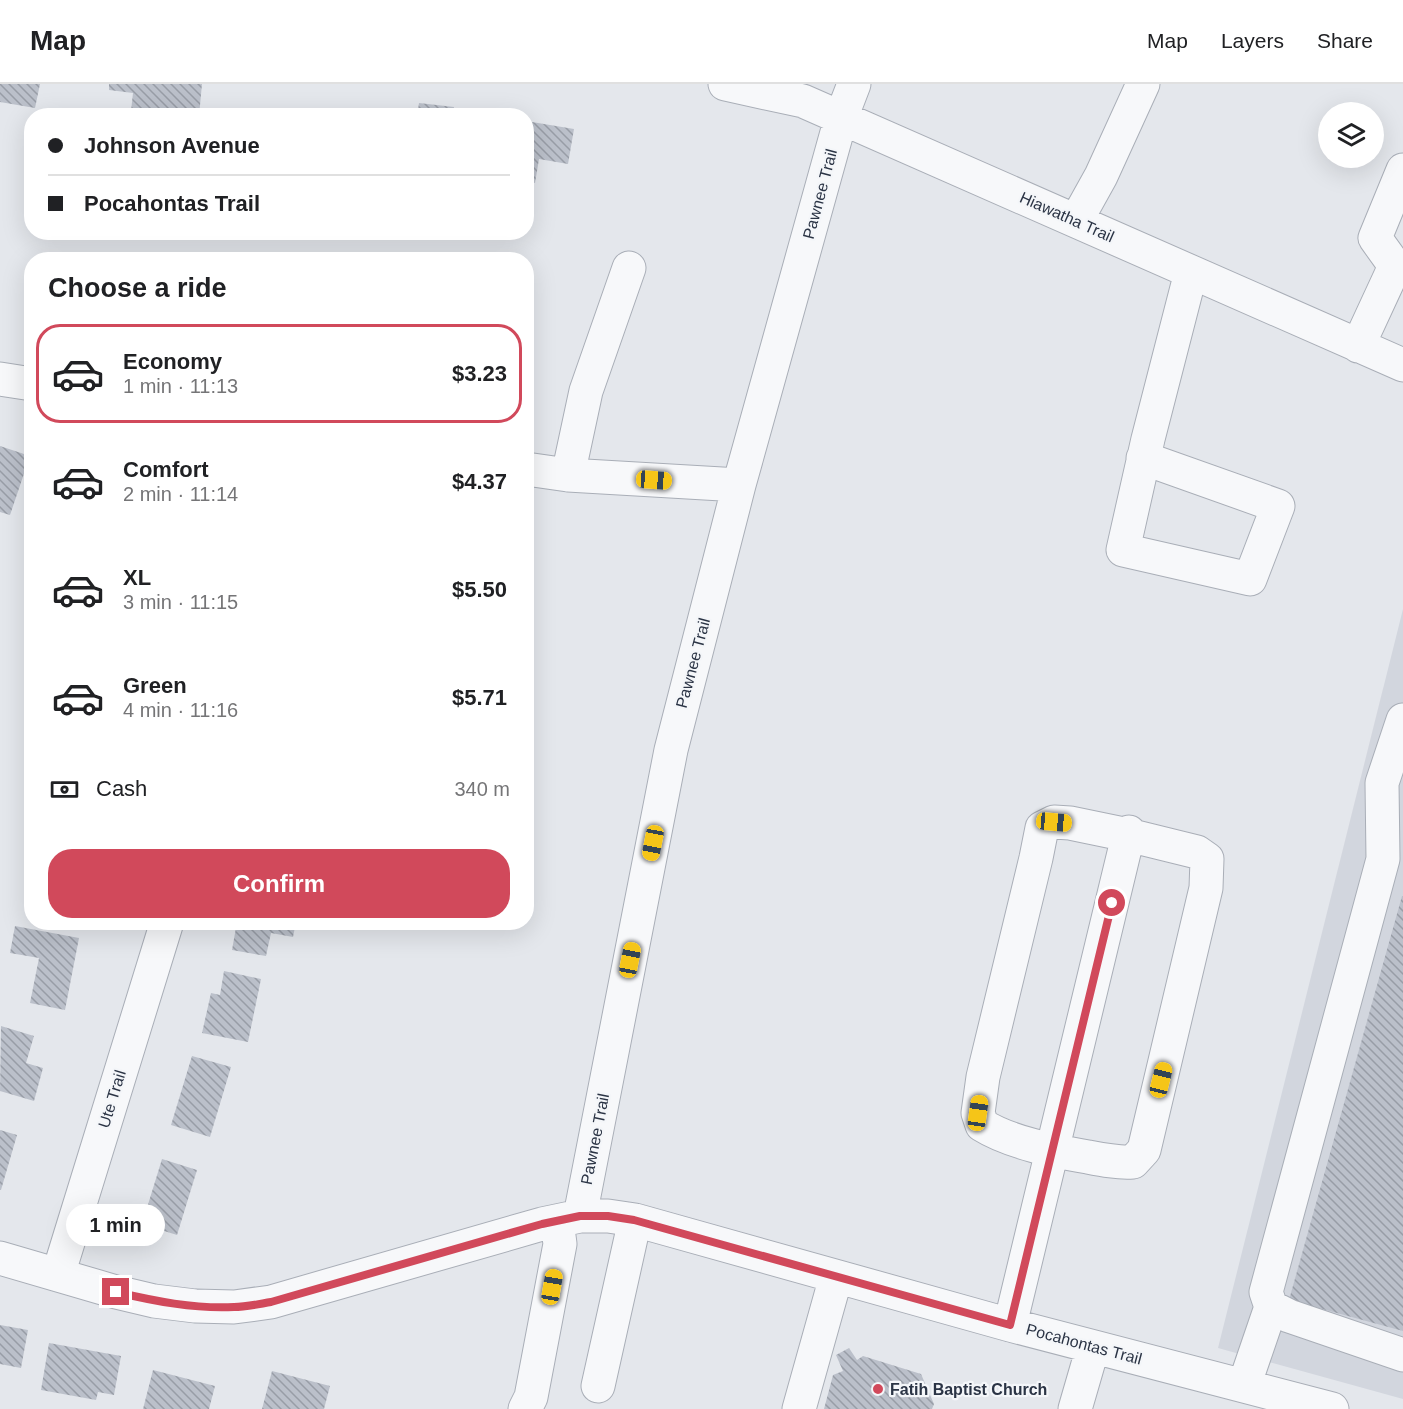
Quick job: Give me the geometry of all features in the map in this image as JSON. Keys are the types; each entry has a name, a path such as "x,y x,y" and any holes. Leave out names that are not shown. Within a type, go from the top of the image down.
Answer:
{"street":[{"name":"Hiawatha Trail","path":"725,84 803,101 1403,365"},
{"name":"Pawnee Trail","path":"525,1409 531,1397 560,1244 569,1219 671,750 739,486 840,118 854,84"},
{"path":"1076,221 1101,176 1143,84"},
{"path":"1358,346 1399,268 1375,238 1403,170"},
{"path":"568,475 586,391 629,268"},
{"path":"1143,458 1278,507 1250,579 1123,550 1143,458 1191,272"},
{"path":"0,379 24,383"},
{"path":"534,470 568,475 739,486"},
{"path":"1244,1386 1271,1307 1266,1292 1383,859 1382,783 1403,720"},
{"path":"1054,822 1062,822 1129,833 1197,852 1207,859 1206,888 1144,1150 1133,1162 1121,1163 1052,1151 994,1133 982,1125 978,1113 983,1077 1042,828 1054,822"},
{"path":"1010,1325 1129,833"},
{"name":"Ute Trail","path":"58,1275 165,930"},
{"name":"Pocahontas Trail","path":"0,1258 154,1301 195,1306 234,1307 271,1302 542,1224 608,1216 634,1220 1010,1325 1332,1409"},
{"path":"598,1386 634,1220"},
{"path":"799,1409 836,1277"},
{"path":"1271,1307 1289,1316 1403,1355"},
{"path":"1075,1409 1093,1347"}],"shaded area":[{"path":"1403,609 1403,1399 1218,1348"}],"building":[{"path":"0,84 40,84 35,108 0,102"},
{"path":"109,84 202,84 200,108 131,108 133,93 109,90"},
{"path":"419,103 454,107 454,108 418,108"},
{"path":"534,122 574,129 568,164 539,159 535,183"},
{"path":"0,446 24,454 24,474 10,515 0,512"},
{"path":"1403,896 1403,1331 1289,1300"},
{"path":"15,926 24,928 24,930 79,938 65,1010 30,1003 39,958 10,953"},
{"path":"236,930 294,930 293,937 271,933 266,956 232,950"},
{"path":"224,971 261,979 248,1042 202,1033 211,993 220,995"},
{"path":"1,1026 34,1036 26,1063 43,1068 34,1101 0,1091"},
{"path":"192,1056 231,1067 210,1137 171,1125"},
{"path":"0,1130 17,1135 1,1190 0,1190"},
{"path":"162,1159 197,1170 177,1235 142,1224"},
{"path":"0,1325 28,1330 21,1368 0,1364"},
{"path":"49,1343 121,1356 114,1395 98,1392 96,1400 41,1390"},
{"name":"Fatih Baptist Church","path":"849,1348 857,1360 863,1356 921,1374 934,1404 932,1409 824,1409 833,1375 843,1371 836,1355"},
{"path":"153,1370 215,1386 209,1409 143,1409"},
{"path":"272,1371 330,1386 324,1409 262,1409"}],"place":[{"name":"Fatih Baptist Church","path":"878,1389"}],"route":[{"path":"116,1292 154,1301 195,1306 234,1307 271,1302 542,1224 580,1216 608,1216 634,1220 1010,1325 1112,903"}]}
